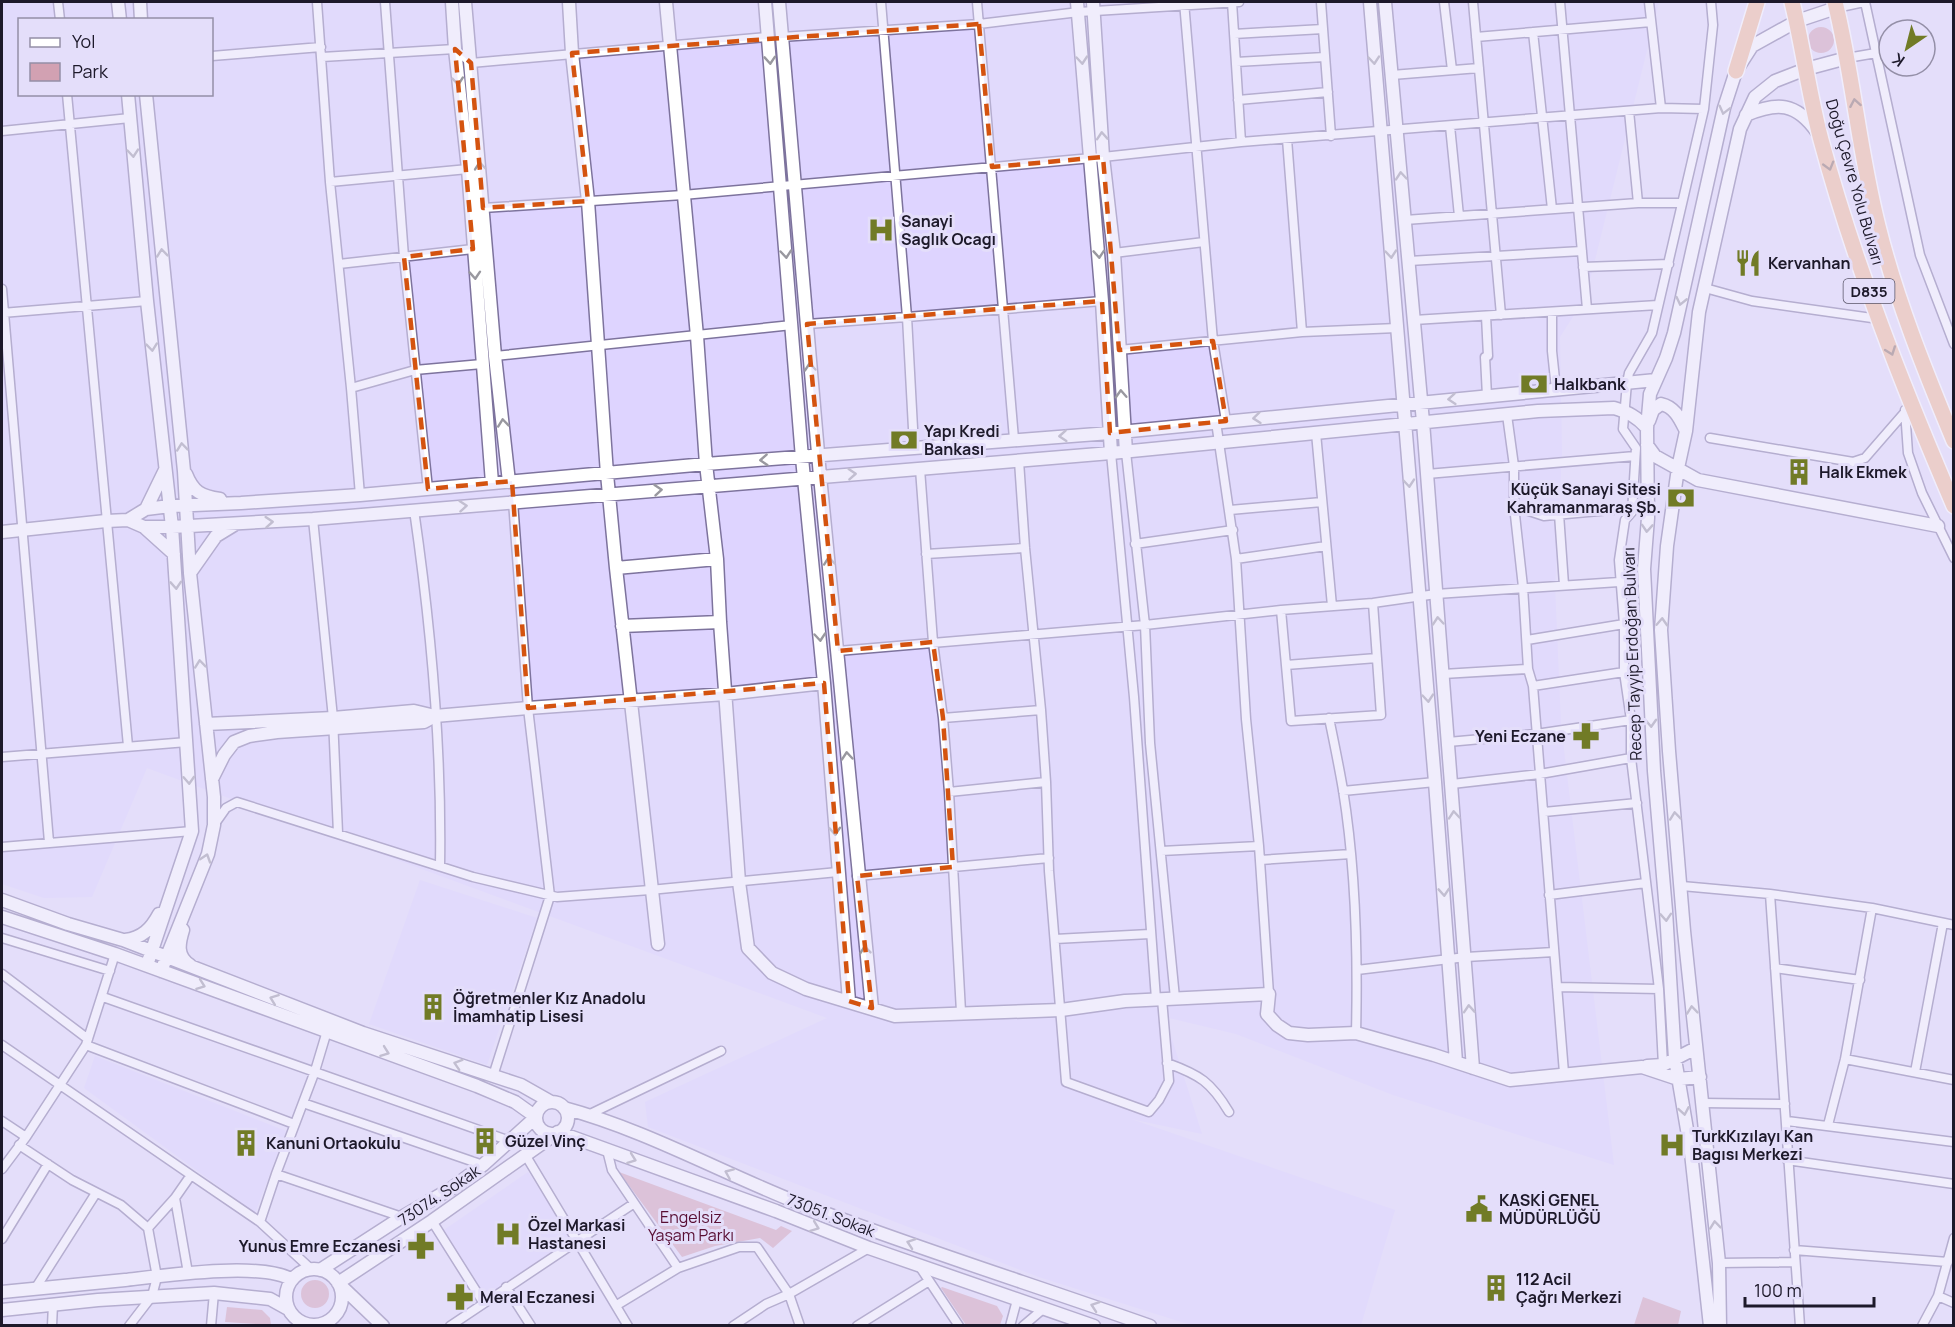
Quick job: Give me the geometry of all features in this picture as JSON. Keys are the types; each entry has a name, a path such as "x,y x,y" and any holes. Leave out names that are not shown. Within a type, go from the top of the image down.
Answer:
{"highway":[{"path":"1736,71 1757,2"},
{"name":"D835","path":"1792,2 1806,69"},
{"name":"D835","path":"1835,5 1846,58"},
{"name":"Doğu Çevre Yolu Bulvarı","path":"1846,58 1868,178 1884,249 1953,441"},
{"name":"Doğu Çevre Yolu Bulvarı","path":"1806,69 1821,138 1840,207 1903,385 1953,506"}],"main road":[{"path":"118,2 120,18"},
{"path":"140,2 141,18"},
{"path":"452,2 468,169 492,483"},
{"path":"465,2 495,356 509,482"},
{"path":"569,2 572,53 588,201 607,474 629,701 658,944"},
{"path":"666,2 697,336 706,464 717,559 739,882 748,948 771,973 806,989 895,1016 1061,1010 1165,999 1269,994 1267,1014 1289,1033 1308,1035 1356,1033 1510,1080 1642,1067 1669,1062 1696,1048"},
{"path":"765,2 849,1001"},
{"path":"778,2 857,876 872,1008"},
{"path":"1370,2 1456,1062"},
{"path":"1385,2 1423,422 1473,1068"},
{"name":"Recep Tayyip Erdoğan Bulvarı","path":"1710,1326 1691,1153 1678,1079 1669,1062 1666,911 1654,771 1644,569 1648,518 1647,428 1650,394 1674,333 1724,108 1736,71 1752,46 1797,21 1835,5"},
{"path":"1093,6 1104,157 1114,253 1126,452"},
{"path":"1078,7 1102,301 1111,453"},
{"name":"Recep Tayyip Erdoğan Bulvarı","path":"1720,1326 1719,1263 1696,1048 1669,751 1661,630 1667,546 1678,468 1686,431 1693,364 1705,288 1737,142 1746,115 1755,98 1775,81 1806,69 1846,58"},
{"path":"128,96 147,301 172,527 192,831 147,965"},
{"path":"146,96 184,471 190,573 212,780 214,825 208,854 161,970"},
{"path":"1746,115 1770,106 1792,109 1808,119 1821,138"},
{"path":"128,520 146,509 170,506 360,495 706,464 1123,432 1656,380"},
{"path":"144,527 234,525 1019,461 1538,411 1614,408 1626,411 1639,419 1647,428 1653,410 1661,404 1672,408 1686,431"},
{"path":"1647,445 1655,456 1698,480 1938,526"},
{"path":"146,509 166,469"},
{"path":"184,471 192,488 201,495 241,503"},
{"path":"2,532 128,520 144,527 174,554"},
{"path":"190,573 216,536 234,525"},
{"path":"616,568 717,559"},
{"path":"622,626 720,622"},
{"path":"206,724 424,722 435,716 725,694 824,683"},
{"path":"212,780 234,742 249,736 334,724"},
{"path":"123,940 139,937 147,931 155,921 178,875"},
{"path":"193,967 184,961 180,954 179,943 196,884"},
{"path":"2,900 68,924 123,940 363,1033 521,1085 564,1108 588,1115 800,1204 1150,1326"},
{"path":"2,917 147,965 477,1086 509,1099 536,1117 538,1126 544,1132 562,1130 567,1122 567,1113 564,1108"},
{"path":"1642,1067 1678,1079 1700,1077"},
{"path":"509,1099 519,1112 521,1123 512,1139"},
{"path":"291,1317 286,1294 297,1274 316,1270 402,1216 452,1188 483,1166 536,1117 539,1108 551,1102"},
{"name":"73051. Sokak","path":"558,1132 869,1248 1094,1326"},
{"name":"73074. Sokak","path":"338,1283 432,1221 558,1132"},
{"path":"528,1155 557,1142 591,1144"},
{"path":"316,1270 333,1277 383,1326"},
{"path":"2,1292 188,1273 284,1274 292,1280"},
{"path":"2,1310 152,1296 214,1293 270,1299 291,1317 308,1325 315,1325 333,1323 339,1308 341,1291 338,1283"}],"street":[{"path":"58,2 60,18"},
{"path":"317,2 330,182 360,495"},
{"path":"385,2 404,257 428,489"},
{"path":"881,2 907,317 914,447"},
{"path":"977,2 1014,440"},
{"path":"1232,2 1241,142"},
{"path":"781,37 979,24 1078,7 1239,2"},
{"path":"1321,2 1330,136"},
{"path":"1444,2 1452,70"},
{"path":"1473,2 1501,315"},
{"path":"1560,2 1587,309"},
{"path":"1649,2 1661,108"},
{"path":"1669,1062 1631,758 1631,720 1624,672 1624,624 1619,560 1625,520 1632,508 1636,448 1623,429 1629,373 1652,333 1704,109 1713,26 1711,2"},
{"name":"Recep Tayyip Erdoğan Bulvarı","path":"1835,5 1865,2 1876,53 1846,58"},
{"path":"1184,3 1221,422 1220,443 1236,559 1246,719 1259,846 1269,994"},
{"path":"1476,37 1652,22"},
{"path":"1234,34 1323,29"},
{"path":"1533,32 1552,209"},
{"path":"322,57 455,49 471,63 768,37"},
{"path":"213,57 321,47"},
{"path":"1876,53 1920,255 1953,344"},
{"path":"1236,62 1325,57"},
{"path":"1392,75 1479,68"},
{"path":"1238,100 1328,92"},
{"path":"66,96 128,747"},
{"path":"483,208 683,195 1104,157 1241,142 1661,108 1704,109"},
{"path":"1629,111 1638,203"},
{"path":"2,131 130,118"},
{"path":"1450,126 1459,216"},
{"path":"1287,139 1302,332"},
{"path":"330,182 468,169"},
{"path":"1405,220 1638,203 1681,202"},
{"path":"1114,253 1204,242"},
{"path":"339,264 473,249"},
{"path":"1409,261 1582,251"},
{"path":"1583,267 1669,264"},
{"path":"1705,288 1752,301 1879,319"},
{"path":"2,289 49,842"},
{"path":"3,313 147,301"},
{"path":"807,324 1102,301"},
{"path":"1414,320 1658,305"},
{"path":"1552,312 1552,351 1556,389"},
{"path":"1486,316 1487,396"},
{"path":"495,356 792,325"},
{"path":"1119,350 1302,332 1397,328"},
{"path":"351,388 415,370 482,364"},
{"path":"1903,385 1908,453 1922,494 1953,558"},
{"path":"1710,438 1853,462 1865,458 1905,412"},
{"path":"1507,415 1514,465 1514,506 1523,587 1528,669 1533,686 1564,1073"},
{"path":"1316,433 1332,606"},
{"path":"1019,461 1041,710 1049,858 1066,1083 1149,1112 1159,1100 1169,1081 1161,851 1150,743 1145,625 1126,452"},
{"path":"1111,453 1134,697 1150,934 1165,999"},
{"path":"1427,474 1635,456"},
{"path":"920,469 933,642 943,718 949,792 961,1012"},
{"path":"493,1076 550,896 528,708 513,501"},
{"path":"1230,510 1322,502"},
{"path":"1514,506 1544,516 1632,508"},
{"path":"414,510 422,554 441,790 440,866"},
{"path":"1559,514 1563,585"},
{"path":"313,519 334,724 338,833"},
{"path":"1135,544 1233,530"},
{"path":"1236,559 1326,546"},
{"path":"926,554 1025,548"},
{"path":"838,651 1127,627 1281,610 1372,603 1436,594 1619,582"},
{"path":"1281,610 1291,721 1380,715 1372,603"},
{"path":"1527,640 1624,624"},
{"path":"1286,665 1377,658"},
{"path":"1443,674 1528,669"},
{"path":"1533,686 1624,672"},
{"path":"943,718 1041,710"},
{"path":"1329,718 1343,790 1351,854 1357,970 1356,1033"},
{"path":"1448,742 1536,734 1631,720"},
{"path":"2,757 187,742"},
{"path":"1452,784 1540,774 1631,758"},
{"path":"949,792 1046,782"},
{"path":"1343,790 1435,782"},
{"path":"214,825 226,808 237,802 473,877 557,897 838,872"},
{"path":"1544,812 1637,803"},
{"path":"2,847 192,831"},
{"path":"1161,851 1259,846"},
{"path":"1260,860 1351,854"},
{"path":"857,876 1049,858"},
{"path":"1549,895 1646,883"},
{"path":"1682,886 1770,894 1872,908 1953,926"},
{"path":"1770,894 1800,1326"},
{"path":"1828,1125 1845,1059 1872,908"},
{"path":"1915,1072 1943,923"},
{"path":"1055,939 1150,934"},
{"path":"2,938 110,971"},
{"path":"1357,970 1466,957 1554,952"},
{"path":"2,1169 26,1137 87,1042 115,954"},
{"path":"1775,968 1860,980"},
{"path":"2,974 87,1042 294,1124"},
{"path":"1557,987 1659,989"},
{"path":"103,997 512,1139"},
{"path":"260,1222 315,1071 327,1031"},
{"path":"2,1045 260,1222 316,1270"},
{"path":"588,1115 721,1052"},
{"path":"1845,1059 1953,1080"},
{"path":"1167,1063 1208,1083 1229,1112"},
{"path":"1703,1102 1785,1104"},
{"path":"303,1103 483,1166"},
{"path":"2,1121 26,1137"},
{"path":"1787,1121 1953,1142"},
{"path":"19,1145 96,1193 121,1205 148,1228 157,1277 152,1296 129,1326"},
{"path":"607,1150 612,1170 678,1268"},
{"path":"528,1155 628,1326"},
{"path":"1787,1160 1953,1184"},
{"path":"2,1239 48,1164"},
{"path":"276,1174 402,1216"},
{"path":"148,1228 191,1176"},
{"path":"35,1289 96,1193"},
{"path":"175,1198 188,1273"},
{"path":"450,1326 633,1204"},
{"path":"432,1221 483,1302"},
{"path":"1922,1326 1938,1296 1953,1238"},
{"path":"617,1305 678,1268 739,1246 757,1247 789,1294 800,1326"},
{"path":"733,1326 766,1304 789,1294 869,1248"},
{"path":"1794,1250 1948,1262"},
{"path":"1719,1263 1794,1262"},
{"path":"918,1264 959,1326"},
{"path":"857,1326 929,1281"},
{"path":"506,1287 531,1326"},
{"path":"211,1326 214,1293"},
{"path":"1938,1296 1953,1303"},
{"path":"1010,1326 1017,1300"},
{"path":"52,1326 53,1304"},
{"path":"1023,1326 1043,1309"}],"highlighted area":[{"path":"979,24 992,167 1103,157 1119,350 1213,341 1226,421 1110,433 1102,301 807,324 838,651 933,642 943,718 953,867 857,876 872,1008 849,1001 824,683 528,708 512,481 428,489 404,257 473,249 455,49 471,63 483,208 588,201 572,53"}],"shaded area":[{"path":"2,2 1659,2 1586,296 1560,337 1562,453 1555,586 1561,725 1614,1165 1393,1095 1236,1034 1165,1017 1202,1134 1131,1119 1395,1210 1361,1325 1191,1325 1039,1277 648,1127 645,1102 827,1018 147,768 92,897 44,898 2,884"},
{"path":"420,880 537,918 487,1065 369,1024"},
{"path":"95,1056 286,1131 255,1213 84,1088"},
{"name":"Özel Markasi Hastanesi","path":"528,1172 572,1238 487,1298 444,1230"}],"green space":[{"path":"1821,27 1830,31 1834,40 1830,49 1821,53 1812,49 1808,40 1812,31"},
{"name":"Engelsiz Yaşam Parkı","path":"619,1172 776,1230 781,1226 792,1231 773,1248 760,1238 715,1246 682,1257"},
{"path":"315,1280 325,1284 329,1294 325,1304 315,1308 305,1304 301,1294 305,1284"},
{"path":"942,1287 997,1306 1003,1316 1000,1325 966,1325"},
{"path":"1643,1297 1681,1311 1678,1325 1634,1325"},
{"path":"227,1307 262,1310 270,1318 271,1325 225,1322"}],"place":[{"name":"Sanayi Saglık Ocagı","path":"881,230"},
{"name":"Kervanhan","path":"1748,263"},
{"name":"Halkbank","path":"1534,384"},
{"name":"Yapı Kredi Bankası","path":"904,440"},
{"name":"Halk Ekmek","path":"1799,472"},
{"name":"Küçük Sanayi Sitesi Kahramanmaraş Şb.","path":"1681,498"},
{"name":"Yeni Eczane","path":"1586,736"},
{"name":"Öğretmenler Kız Anadolu İmamhatip Lisesi","path":"433,1007"},
{"name":"Güzel Vinç","path":"485,1141"},
{"name":"Kanuni Ortaokulu","path":"246,1143"},
{"name":"TurkKızılayı Kan Bagısı Merkezi","path":"1672,1145"},
{"name":"KASKİ GENEL MÜDÜRLÜĞÜ","path":"1479,1209"},
{"name":"Özel Markasi Hastanesi","path":"508,1234"},
{"name":"Yunus Emre Eczanesi","path":"421,1246"},
{"name":"112 Acil Çağrı Merkezi","path":"1496,1288"},
{"name":"Meral Eczanesi","path":"460,1297"}]}
